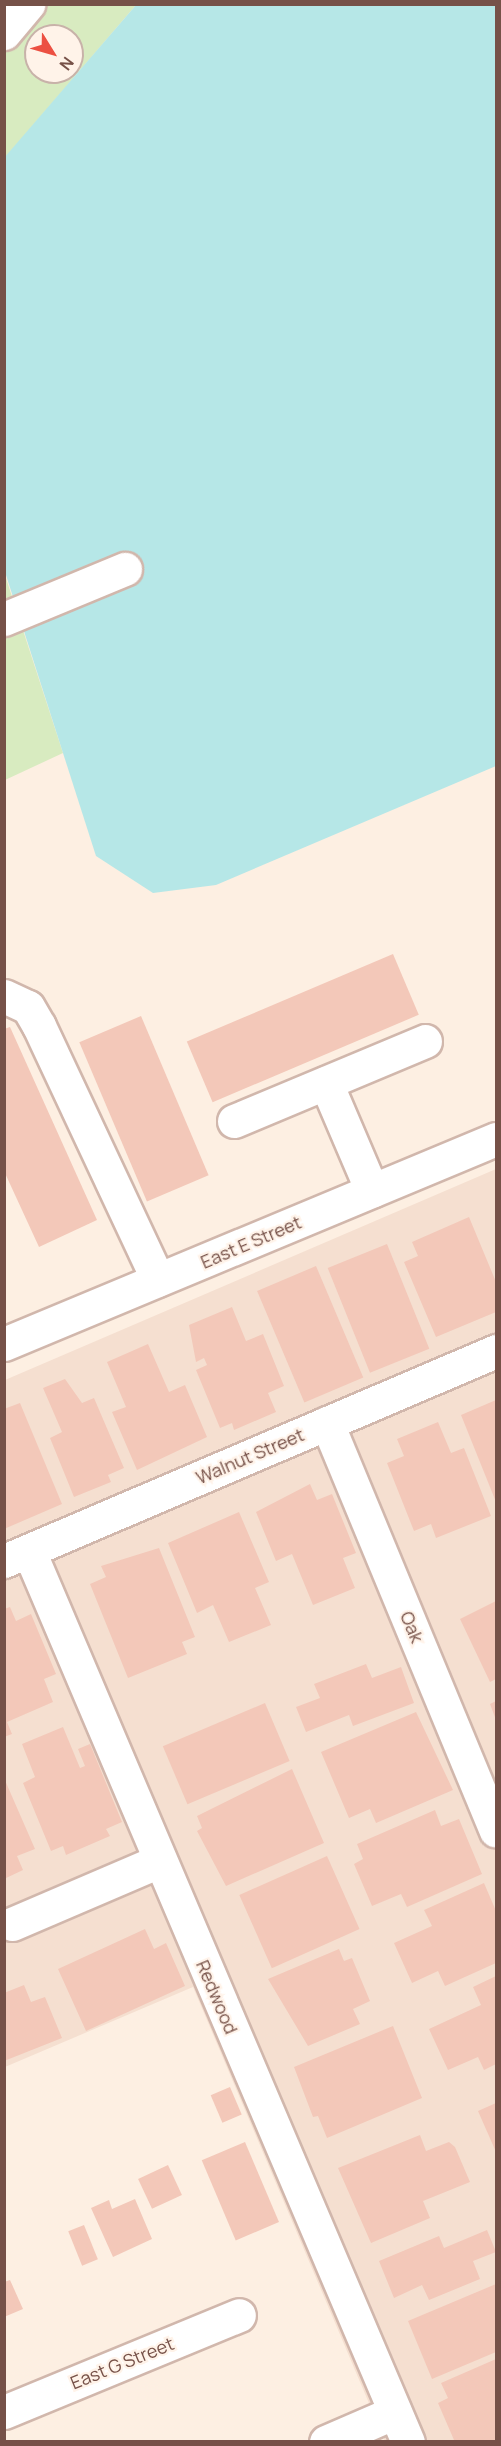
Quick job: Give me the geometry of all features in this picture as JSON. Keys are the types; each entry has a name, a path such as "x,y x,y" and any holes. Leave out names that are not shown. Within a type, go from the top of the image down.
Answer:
{"street":[{"path":"4,33 28,4"},
{"path":"4,620 125,569"},
{"path":"4,996 28,1007 39,1026 158,1280"},
{"path":"234,1121 425,1041"},
{"path":"326,1083 372,1191"},
{"name":"East E Street","path":"4,1344 496,1139"},
{"name":"Walnut Street","path":"17,1556 496,1351"},
{"name":"Oak","path":"327,1424 496,1830"},
{"name":"Redwood","path":"17,1556 159,1861 408,2442"},
{"path":"12,1924 159,1861"},
{"name":"East G Street","path":"4,2412 239,2315"},
{"path":"326,2442 395,2412"}],"shaded area":[{"path":"496,1169 496,2441 385,2441 193,1987 5,2067 5,1380"}],"green space":[{"path":"5,5 136,5 84,66 84,24 24,24 24,84 68,84 5,158"},
{"path":"4,572 63,753 5,780 4,780"}],"water":[{"path":"136,5 496,5 496,766 216,885 153,893 96,856 5,572 4,158 68,84 84,84 84,65"}],"building":[{"path":"393,954 419,1015 213,1102 187,1042"},
{"path":"141,1016 209,1175 147,1201 79,1042"},
{"path":"10,1027 97,1220 39,1247 4,1171 4,1029"},
{"path":"469,1217 496,1282 496,1312 436,1337 404,1262 418,1256 412,1242"},
{"path":"387,1244 429,1349 370,1373 328,1268"},
{"path":"316,1266 363,1377 304,1402 257,1291"},
{"path":"232,1307 246,1341 263,1334 284,1386 268,1393 276,1412 234,1430 232,1423 220,1428 196,1370 207,1365 204,1358 196,1362 189,1325"},
{"path":"148,1344 169,1392 185,1385 207,1437 137,1470 112,1412 126,1407 107,1362"},
{"path":"65,1379 82,1403 94,1398 124,1468 108,1475 111,1482 74,1497 50,1438 62,1432 43,1388"},
{"path":"496,1400 496,1502 461,1415"},
{"path":"20,1403 62,1504 4,1529 4,1409"},
{"path":"438,1422 451,1453 464,1448 491,1516 436,1538 431,1524 414,1531 387,1463 404,1456 397,1439"},
{"path":"310,1484 317,1500 332,1494 356,1553 343,1558 355,1588 313,1605 292,1554 276,1561 256,1512"},
{"path":"239,1512 269,1582 255,1588 271,1625 229,1642 213,1605 197,1613 168,1543"},
{"path":"159,1548 195,1637 182,1642 187,1654 128,1678 90,1584 106,1577 101,1566"},
{"path":"496,1601 496,1679 490,1682 460,1619"},
{"path":"10,1607 16,1621 31,1614 56,1674 44,1679 53,1702 7,1722 12,1734 4,1737 4,1609"},
{"path":"366,1664 372,1678 401,1667 414,1703 353,1726 349,1715 306,1732 296,1707 320,1698 314,1684"},
{"path":"496,1701 496,1720 490,1704"},
{"path":"265,1703 290,1761 187,1804 163,1746"},
{"path":"416,1712 453,1790 376,1823 370,1809 349,1818 321,1752"},
{"path":"63,1727 80,1768 85,1766 78,1749 90,1744 122,1822 106,1829 110,1836 66,1855 63,1846 51,1851 23,1783 35,1777 22,1744"},
{"path":"292,1769 324,1843 226,1886 197,1831 202,1828 197,1816"},
{"path":"4,1778 35,1849 17,1856 23,1870 4,1879"},
{"path":"435,1810 441,1826 459,1819 482,1874 407,1907 401,1894 372,1906 354,1864 363,1859 357,1844"},
{"path":"327,1856 360,1929 272,1968 239,1895"},
{"path":"484,1883 496,1911 496,1963 445,1986 438,1971 412,1983 394,1943 432,1926 424,1910"},
{"path":"145,1929 154,1949 166,1943 185,1986 86,2031 58,1969"},
{"path":"339,1949 344,1961 352,1958 370,2001 353,2009 360,2024 308,2046 268,1979"},
{"path":"496,1976 496,2064 484,2070 478,2057 448,2070 429,2029 481,2005 473,1987"},
{"path":"24,1985 31,2002 45,1997 62,2038 4,2061 4,1993"},
{"path":"393,2026 422,2098 327,2138 318,2116 313,2117 294,2067"},
{"path":"230,2087 242,2115 222,2123 211,2095"},
{"path":"496,2103 496,2152 478,2111"},
{"path":"420,2135 426,2151 449,2142 455,2147 470,2182 423,2201 430,2218 371,2243 338,2168"},
{"path":"245,2142 279,2222 236,2240 202,2160"},
{"path":"168,2165 182,2195 152,2209 138,2179"},
{"path":"135,2199 152,2239 113,2257 91,2208 109,2200 112,2209"},
{"path":"84,2225 98,2259 82,2266 68,2231"},
{"path":"487,2230 496,2252 473,2261 480,2279 429,2300 422,2285 394,2298 379,2261 439,2236 444,2248"},
{"path":"10,2280 23,2309 4,2317 4,2282"},
{"path":"496,2284 496,2352 432,2379 408,2321"},
{"path":"496,2359 496,2442 454,2440 438,2403 448,2398 441,2383"}]}
